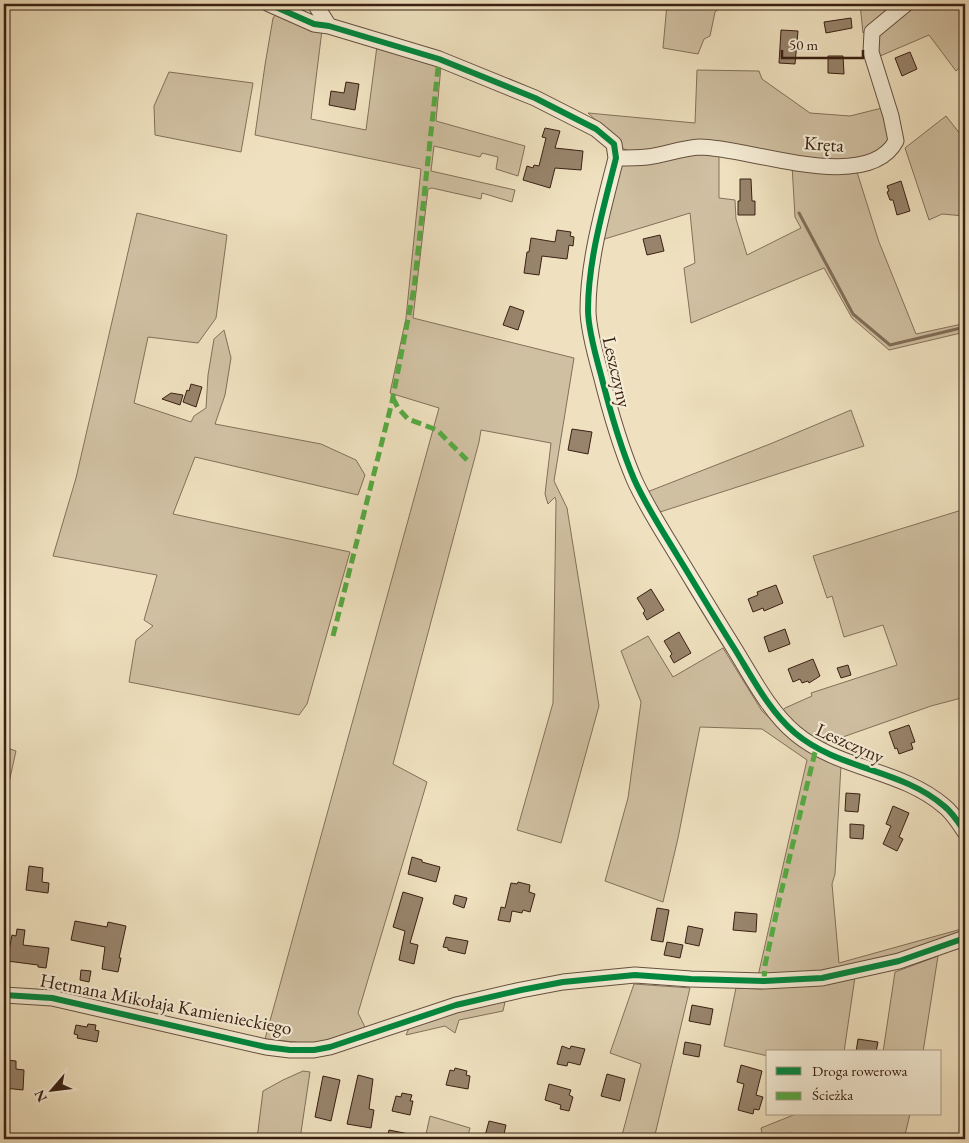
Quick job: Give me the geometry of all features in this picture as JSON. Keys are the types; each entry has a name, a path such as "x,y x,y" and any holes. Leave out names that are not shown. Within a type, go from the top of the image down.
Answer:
{"street":[{"path":"269,4 314,24 329,26 439,59 543,102 596,129 614,144 616,158"},
{"path":"315,4 329,26"},
{"name":"Kręta","path":"616,158 648,157 677,150 701,147 789,162 846,168 886,155 896,141 891,116 871,52 872,32 906,4"},
{"name":"Leszczyny","path":"616,158 594,251 588,311 596,357 611,416 634,479 649,508 733,647 773,709 787,726 816,748 835,757 908,782 946,807 965,832"},
{"name":"Hetmana Mikołaja Kamienieckiego","path":"4,995 61,1000 266,1046 290,1050 314,1050 367,1036 423,1015 456,1006 521,990 564,982 635,975 764,982 822,978 899,961 965,938"}],"shaded area":[{"path":"667,4 725,4 715,12 710,36 704,39 698,54 663,48"},
{"path":"860,4 899,4 863,33"},
{"path":"911,4 946,4 949,9 965,4 965,63 956,71 929,35 880,56 876,46 877,34"},
{"path":"278,12 322,30 311,119 366,130 377,46 441,66 436,121 525,146 518,176 496,169 498,157 482,153 480,157 434,146 431,171 515,190 512,202 482,193 481,199 432,188 428,189 413,318 574,358 554,481 567,508 599,706 561,843 517,830 553,703 556,501 555,497 548,504 545,494 551,443 481,430 393,764 427,782 358,1013 367,1031 314,1044 265,1039 439,408 390,393 406,318 421,169 255,135 273,18"},
{"path":"697,70 759,71 762,79 810,113 850,116 882,108 890,134 883,151 846,163 765,152 636,154 622,148 617,139 588,113 695,123"},
{"path":"169,72 253,83 241,152 155,135 154,106"},
{"path":"946,116 965,140 965,216 942,214 929,220 905,148"},
{"path":"685,153 719,154 719,198 735,200 736,219 747,255 801,228 795,217 792,165 857,172 879,242 916,334 962,324 965,324 965,332 889,350 852,318 824,268 691,323 684,268 695,263 690,213 598,241 621,163"},
{"path":"137,213 227,235 216,318 198,343 148,337 134,403 191,422 194,416 206,408 208,375 214,339 224,330 231,358 225,395 215,424 321,444 356,460 365,475 358,495 195,457 173,514 350,552 307,704 299,715 129,682 136,640 153,626 144,620 157,575 53,556 76,478"},
{"path":"851,410 864,446 657,513 647,492 770,444"},
{"path":"965,509 965,697 931,706 823,744 782,715 781,712 785,708 812,696 811,693 897,665 883,625 844,637 832,596 827,598 813,556"},
{"path":"648,636 673,677 723,648 762,711 783,730 841,765 835,874 832,884 839,963 965,928 965,932 854,965 809,973 758,976 807,760 762,729 700,727 663,902 605,881 628,798 641,702 621,651"},
{"path":"4,747 16,751 4,805"},
{"path":"938,956 923,1050 883,1050 895,972"},
{"path":"855,977 844,1050 766,1050 766,1056 724,1046 736,988 761,989"},
{"path":"634,984 690,988 654,1139 621,1139 641,1064 610,1053"},
{"path":"503,999 505,1002 503,1011 459,1020 455,1033 445,1026 406,1035 410,1026 436,1020 435,1017"},
{"path":"303,1071 310,1072 300,1139 257,1139 263,1091"},
{"path":"430,1116 470,1128 467,1139 425,1139"},
{"path":"791,1116 910,1116 904,1139 790,1139 791,1133 763,1139 761,1128"}],"building":[{"path":"851,18 852,28 826,33 824,22"},
{"path":"781,30 798,31 795,64 779,63"},
{"path":"910,52 917,69 902,76 895,58"},
{"path":"828,56 843,56 844,74 828,73"},
{"path":"346,82 359,84 355,110 329,105 331,91 344,93"},
{"path":"545,128 560,131 555,148 583,151 581,170 555,168 550,188 523,180 527,166 533,168 534,165 539,166 546,138 542,137"},
{"path":"740,179 751,179 752,201 755,201 755,215 738,215"},
{"path":"901,181 910,211 897,215 893,200 890,200 887,192 889,191 887,186"},
{"path":"557,230 571,232 570,236 574,237 573,246 569,245 567,259 542,256 539,275 524,273 531,238 555,242"},
{"path":"660,235 664,251 647,255 643,239"},
{"path":"510,306 524,311 518,330 503,325"},
{"path":"191,384 202,387 196,407 183,402"},
{"path":"171,393 183,395 180,405 162,399"},
{"path":"572,429 592,432 588,454 568,450"},
{"path":"776,585 783,603 764,611 763,608 753,612 748,599 758,595 757,592"},
{"path":"651,589 664,610 647,620 643,613 645,611 637,598"},
{"path":"785,629 790,644 769,652 764,637"},
{"path":"679,632 691,653 674,663 670,656 672,654 664,641"},
{"path":"813,659 820,676 809,683 808,681 802,683 800,679 793,682 788,669"},
{"path":"848,665 851,675 841,678 837,668"},
{"path":"909,725 915,742 911,743 913,749 899,754 897,748 895,749 889,732"},
{"path":"846,793 860,794 858,812 845,811"},
{"path":"893,806 909,813 899,837 903,839 897,851 883,844 891,826 886,824"},
{"path":"850,824 864,825 863,839 850,838"},
{"path":"412,857 440,867 436,882 408,874"},
{"path":"29,866 43,868 42,882 49,883 48,893 26,890"},
{"path":"518,882 530,885 529,892 535,894 530,912 523,910 522,913 512,911 510,922 498,920 501,907 505,908 511,883 517,884"},
{"path":"403,892 423,898 410,943 418,945 414,964 399,960 405,931 393,927"},
{"path":"455,895 467,898 464,908 453,904"},
{"path":"657,908 669,910 663,942 651,940"},
{"path":"735,912 757,914 756,932 733,930"},
{"path":"75,921 107,927 108,922 126,926 118,972 102,969 105,947 71,940"},
{"path":"688,926 703,929 699,946 685,943"},
{"path":"17,929 25,930 23,945 49,948 46,968 38,967 38,965 7,961 12,935 16,936"},
{"path":"446,937 468,941 465,954 443,947"},
{"path":"667,942 683,945 680,958 664,955"},
{"path":"81,970 91,971 89,982 80,980"},
{"path":"692,1005 713,1009 710,1025 689,1021"},
{"path":"88,1024 96,1025 95,1030 99,1031 97,1042 77,1038 78,1035 74,1034 76,1025 87,1027"},
{"path":"858,1039 878,1042 876,1050 856,1050"},
{"path":"685,1042 701,1045 699,1057 683,1054"},
{"path":"562,1046 570,1049 571,1046 585,1049 580,1065 568,1062 567,1066 557,1064"},
{"path":"7,1060 16,1061 16,1069 24,1070 23,1090 4,1088 4,1068 6,1068"},
{"path":"741,1065 762,1071 756,1095 763,1097 759,1110 754,1109 753,1114 738,1110 744,1084 737,1082"},
{"path":"455,1068 467,1071 466,1075 470,1076 468,1089 446,1085 450,1070 454,1071"},
{"path":"607,1074 625,1079 620,1101 601,1096"},
{"path":"358,1075 373,1079 369,1109 374,1110 371,1128 347,1124"},
{"path":"323,1076 340,1080 331,1121 315,1117"},
{"path":"549,1084 571,1090 569,1095 573,1097 569,1111 560,1109 561,1105 545,1100"},
{"path":"402,1093 412,1095 410,1101 413,1101 410,1115 392,1111 396,1096 401,1097"},
{"path":"489,1121 506,1125 503,1139 485,1136"},
{"path":"389,1130 414,1135 414,1139 387,1139"}],"waterway":[{"path":"799,213 853,314 890,345 965,327"}],"marked path":[{"path":"333,636 392,402 414,288 439,59"},
{"path":"393,398 398,408 408,419 437,430 467,460"},
{"path":"764,981 765,965 780,897 816,748"}],"cycle path":[{"path":"269,4 314,24 329,26 439,59 535,98 596,129 614,144 616,158 597,233 591,272 588,318 612,415 624,454 639,489 754,682 777,715 795,733 812,745 850,763 909,784 927,794 950,811 965,832"},
{"path":"4,995 52,998 266,1047 314,1050 330,1047 456,1005 563,982 635,975 764,981 822,978 899,961 965,938"}]}
